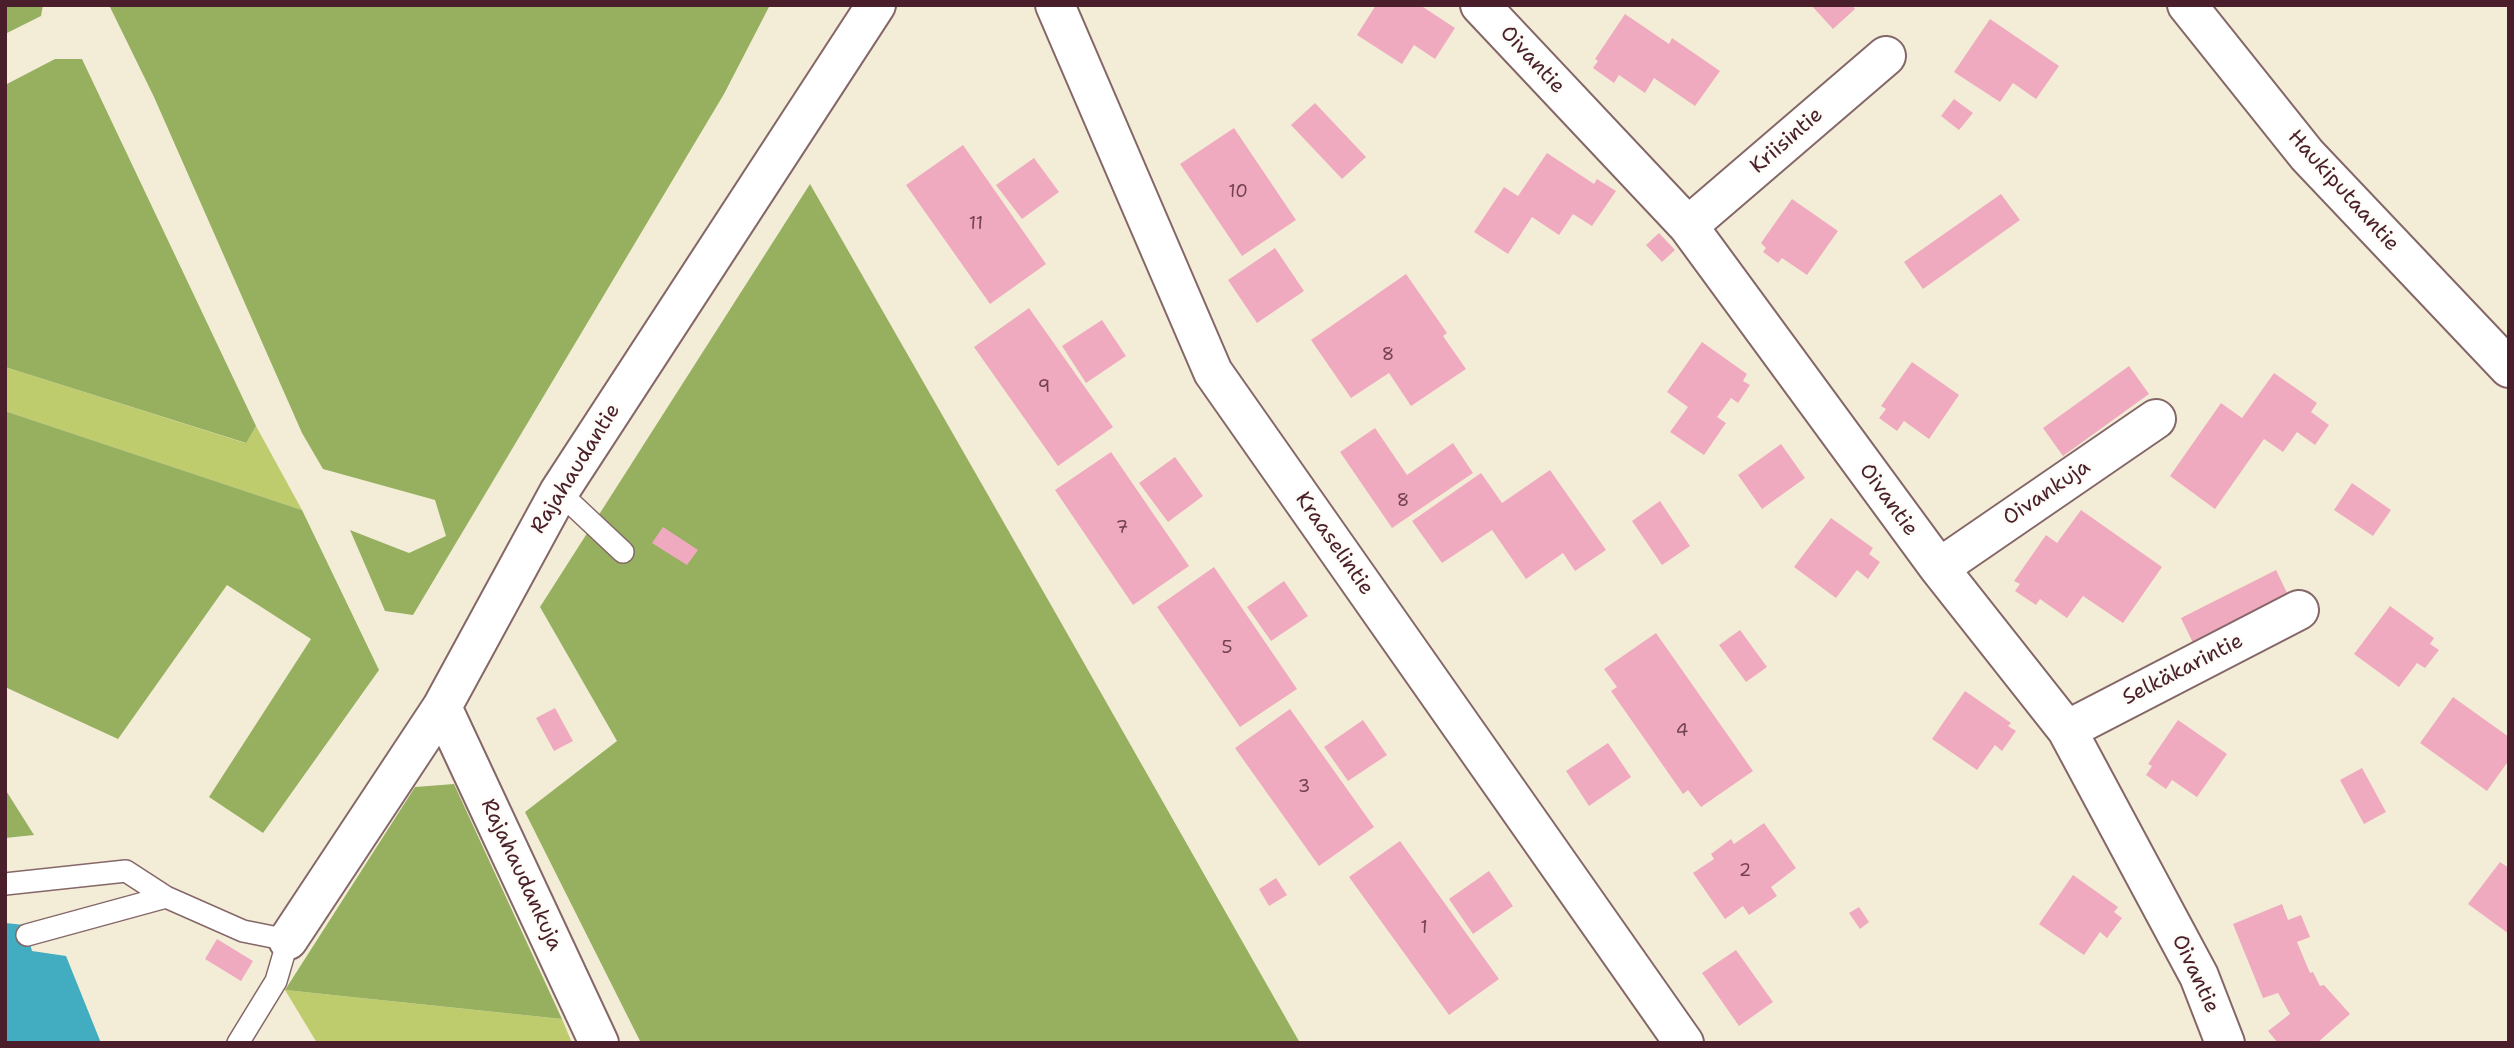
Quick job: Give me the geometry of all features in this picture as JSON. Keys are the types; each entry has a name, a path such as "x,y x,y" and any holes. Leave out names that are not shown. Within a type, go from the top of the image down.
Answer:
{"street":[{"name":"Rajahaudantie","path":"288,940 442,707 559,492 876,5"},
{"name":"Kraaselintie","path":"1055,5 1213,372 1684,1043"},
{"name":"Oivantie","path":"1480,5 1688,226 1939,568 2067,730 2199,976 2225,1043"},
{"name":"Haukiputaantie","path":"2187,5 2307,155 2509,368"},
{"name":"Kriisintie","path":"1688,226 1885,56"},
{"name":"Oivankuja","path":"1939,568 2156,419"},
{"name":"Selkäkarintie","path":"2067,730 2299,610"},
{"name":"Rajahaudankuja","path":"442,707 599,1043"}],"lane":[{"path":"559,492 623,552"},
{"path":"5,884 126,871 166,897 243,930 288,940 276,981 238,1043"},
{"path":"27,935 166,897"}],"green space":[{"path":"5,5 43,5 41,16 5,34"},
{"path":"109,5 770,5 724,94 413,615 385,611 350,530 409,553 446,536 435,500 323,469 302,433 154,97"},
{"path":"55,59 82,59 256,426 246,443 5,367 5,85"},
{"path":"810,184 1300,1043 641,1043 525,812 617,741 540,607"},
{"path":"5,367 245,443 256,426 302,510 5,411"},
{"path":"5,411 302,510 379,670 263,833 209,797 311,639 227,585 118,739 5,687"},
{"path":"454,784 562,1019 285,990 415,787"},
{"path":"5,789 34,835 5,838"},
{"path":"285,990 562,1019 572,1043 317,1043"}],"water":[{"path":"5,923 25,925 32,951 66,956 101,1043 5,1043"}],"building":[{"path":"1376,5 1420,5 1455,28 1435,59 1414,45 1402,64 1357,35"},
{"path":"1811,5 1852,5 1855,9 1833,29"},
{"path":"1625,14 1669,44 1672,38 1720,71 1695,106 1654,78 1645,93 1619,75 1614,83 1593,68 1598,61 1595,59"},
{"path":"1990,19 2059,66 2036,99 2013,83 2000,102 1954,72"},
{"path":"1954,99 1973,113 1959,130 1941,116"},
{"path":"1315,103 1366,157 1342,179 1291,125"},
{"path":"1234,128 1296,220 1242,256 1180,164"},
{"path":"963,145 1046,264 990,304 906,185"},
{"path":"1547,153 1594,184 1597,179 1616,191 1592,226 1573,214 1559,235 1532,217 1508,254 1474,232 1504,187 1518,196"},
{"path":"1034,158 1059,192 1022,219 996,185"},
{"path":"2001,194 2020,220 1923,289 1904,262"},
{"path":"1792,199 1838,231 1807,275 1782,258 1778,263 1763,252 1766,248 1761,243"},
{"path":"1659,233 1675,250 1662,262 1646,245"},
{"path":"1275,248 1304,291 1257,323 1228,280"},
{"path":"1406,274 1447,333 1443,336 1466,369 1411,406 1389,373 1351,398 1311,340"},
{"path":"1029,308 1113,427 1058,466 974,347"},
{"path":"1102,320 1126,356 1086,383 1062,346"},
{"path":"1702,342 1747,374 1743,381 1750,385 1738,403 1731,398 1717,417 1726,423 1704,455 1670,432 1688,407 1667,392"},
{"path":"1912,362 1959,395 1929,439 1904,421 1897,431 1879,418 1886,409 1881,406"},
{"path":"2129,366 2149,394 2063,456 2043,428"},
{"path":"2274,373 2317,403 2311,412 2329,425 2315,445 2297,432 2283,452 2264,439 2215,509 2170,476 2221,403 2242,418"},
{"path":"1375,428 1407,475 1453,443 1473,473 1392,528 1340,452"},
{"path":"1781,444 1805,478 1762,509 1738,475"},
{"path":"1111,452 1189,566 1133,605 1055,490"},
{"path":"1175,457 1203,496 1168,522 1139,483"},
{"path":"1550,470 1606,550 1575,571 1563,553 1526,579 1492,530 1442,563 1412,521 1481,473 1502,503"},
{"path":"2352,483 2391,510 2373,536 2334,510"},
{"path":"1660,501 1690,546 1662,565 1632,521"},
{"path":"2081,510 2162,567 2123,623 2083,596 2067,618 2040,599 2036,605 2015,591 2020,584 2014,581 2046,535 2057,543"},
{"path":"1831,518 1873,548 1869,554 1880,562 1868,579 1857,570 1836,598 1794,567"},
{"path":"663,527 698,550 687,565 652,543"},
{"path":"1214,567 1297,689 1240,727 1157,607"},
{"path":"2276,570 2290,599 2195,647 2181,618"},
{"path":"1284,581 1308,616 1271,641 1247,607"},
{"path":"2390,606 2434,638 2430,644 2439,650 2425,668 2417,663 2399,687 2354,654"},
{"path":"1740,630 1767,667 1746,682 1719,645"},
{"path":"1656,633 1753,771 1701,807 1688,790 1683,794 1611,691 1617,687 1604,669"},
{"path":"1965,691 2011,723 2008,726 2016,731 2002,751 1995,745 1977,770 1932,739"},
{"path":"2453,697 2509,737 2509,760 2487,791 2420,743"},
{"path":"555,708 573,741 554,751 536,718"},
{"path":"1290,709 1374,827 1319,866 1235,748"},
{"path":"1363,720 1387,755 1348,781 1324,747"},
{"path":"2178,720 2227,754 2197,797 2172,780 2166,789 2146,775 2152,766 2148,764"},
{"path":"1608,743 1631,777 1589,806 1566,771"},
{"path":"2362,768 2386,812 2364,824 2340,780"},
{"path":"1764,823 1796,868 1771,887 1777,896 1749,915 1743,906 1725,919 1693,873 1714,859 1711,854 1731,839 1734,844"},
{"path":"1400,841 1499,979 1449,1015 1349,877"},
{"path":"2500,862 2509,868 2509,934 2468,904"},
{"path":"1489,871 1513,906 1473,934 1449,899"},
{"path":"2073,875 2118,907 2114,912 2122,918 2107,938 2100,932 2084,955 2039,924"},
{"path":"1276,878 1287,895 1269,906 1259,889"},
{"path":"2282,904 2288,920 2301,915 2310,937 2297,942 2310,973 2313,972 2320,986 2324,985 2350,1014 2317,1043 2278,1043 2268,1031 2290,1014 2278,993 2263,998 2233,924"},
{"path":"1859,907 1869,922 1860,929 1849,913"},
{"path":"217,939 253,961 241,981 205,959"},
{"path":"1736,950 1773,1002 1739,1026 1702,973"}]}
